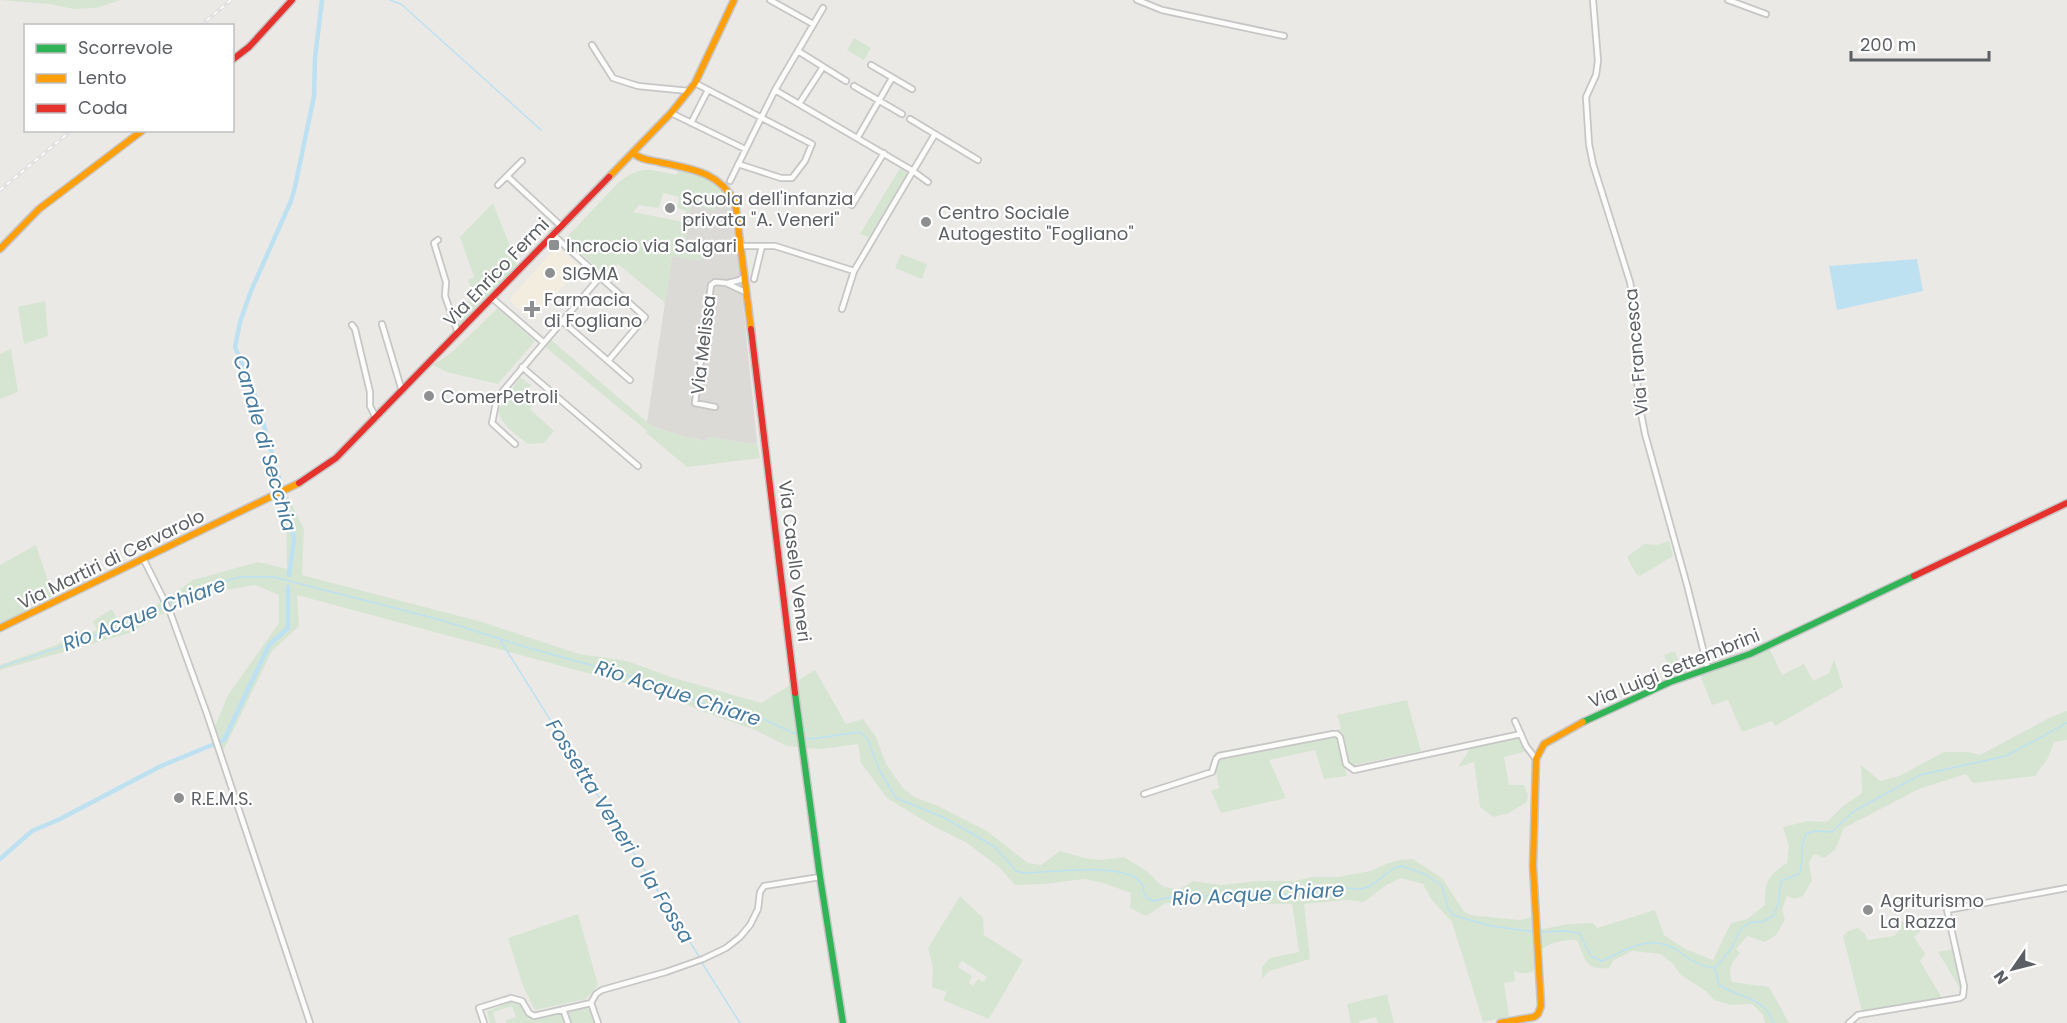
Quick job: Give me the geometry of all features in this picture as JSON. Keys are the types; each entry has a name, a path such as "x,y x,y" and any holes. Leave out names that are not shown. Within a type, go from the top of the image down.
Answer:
{"street":[{"path":"234,58 249,47 292,0"},
{"name":"Via Enrico Fermi","path":"231,518 279,495 320,471 376,418 671,113 695,83 734,0"},
{"path":"770,0 813,24"},
{"path":"1137,0 1162,10 1284,36"},
{"name":"Via Francesca","path":"1593,0 1598,61 1596,75 1586,97 1588,144 1630,282 1634,305 1641,419 1708,669"},
{"path":"1728,0 1766,14"},
{"path":"730,181 775,90 823,8"},
{"path":"592,45 613,78 638,86 689,91"},
{"path":"798,51 846,81"},
{"path":"871,65 912,90"},
{"path":"800,104 823,67"},
{"path":"858,137 892,78"},
{"path":"695,83 812,144 805,161 792,178 781,178 738,164"},
{"path":"854,86 902,114"},
{"path":"691,123 708,90"},
{"path":"775,90 858,137 928,182"},
{"path":"671,113 745,149"},
{"path":"910,119 978,159"},
{"path":"0,249 39,209 140,132"},
{"path":"842,309 854,271 935,134"},
{"name":"Via Casello Veneri","path":"635,151 650,160 714,176 730,190 735,202 820,877 843,1023"},
{"path":"839,197 852,205 884,153"},
{"path":"498,185 522,161"},
{"path":"507,176 561,226"},
{"path":"553,234 645,317 608,361"},
{"path":"438,240 434,243 446,282 445,296 458,333"},
{"path":"741,246 775,246 854,271"},
{"path":"754,279 762,246"},
{"name":"Via Melissa","path":"715,406 695,403 711,285 715,282 726,283 740,280 744,276"},
{"path":"515,444 494,427 492,420 497,398 600,277"},
{"name":"Via Melissa","path":"726,283 745,292"},
{"path":"492,298 543,342"},
{"path":"562,321 630,380"},
{"path":"382,324 402,391"},
{"path":"352,325 355,329 370,392 371,409 376,418"},
{"path":"522,367 638,465"},
{"name":"Via Luigi Settembrini","path":"1536,759 1544,744 1552,738 1649,691 1750,654 2067,503"},
{"name":"Via Martiri di Cervarolo","path":"1,628 231,518"},
{"path":"144,560 169,609 217,742 310,1023"},
{"path":"1500,1023 1534,1017 1540,1010 1533,866 1536,759 1515,721"},
{"path":"1144,794 1212,772 1219,756 1333,734 1340,737 1346,764 1353,770 1521,734"},
{"path":"598,1023 591,1003 596,994 602,990 666,972 704,959 726,948 750,925 758,909 760,892 764,886 820,877"},
{"path":"1849,1023 1858,1015 1964,996 1964,986 1947,910 2067,888"},
{"path":"484,1023 479,1008 511,998 522,1001 529,1013 534,1016 591,1003"},
{"path":"563,1009 568,1023"}],"shaded area":[{"path":"725,188 733,203 757,443 752,444 707,437 707,441 686,437 653,427 647,422 672,256 686,241 686,224 692,203 723,200"},
{"path":"557,246 580,267 533,321 511,302 512,296"}],"green space":[{"path":"0,0 121,0 96,8 74,9 49,4"},
{"path":"854,38 871,48 864,60 847,50"},
{"path":"900,168 911,175 873,239 860,234"},
{"path":"678,169 713,178 725,188 724,200 717,199 715,211 692,203 686,224 686,240 702,245 701,261 672,256 665,303 618,264 607,277 565,239 618,183 633,173 653,170 677,175","holes":["663,193 679,197 677,208 686,211 683,222 633,212 639,205 659,208"]},
{"path":"493,203 518,267 460,326 456,306 475,297 468,280 474,277 460,237"},
{"path":"901,254 927,264 922,279 895,268"},
{"path":"45,301 48,336 24,344 18,307"},
{"path":"498,308 535,341 498,384 446,372 433,365 452,352"},
{"path":"550,339 653,427 706,441 708,437 757,443 760,458 687,467 544,346"},
{"path":"11,349 18,392 0,399 0,354"},
{"path":"520,377 531,385 524,393 534,403 530,409 554,431 544,443 528,444 500,417 498,411"},
{"path":"287,495 304,529 302,575 482,622 579,654 627,661 671,677 761,703 815,670 846,724 863,719 876,737 886,764 902,787 914,797 936,805 987,831 1028,863 1041,865 1060,851 1084,858 1102,860 1124,857 1148,872 1162,886 1178,890 1193,881 1222,885 1338,877 1371,871 1399,860 1413,859 1442,878 1463,910 1469,915 1520,920 1531,916 1534,925 1543,929 1568,924 1593,923 1597,928 1655,910 1664,935 1685,949 1713,960 1731,923 1747,919 1765,905 1767,885 1771,876 1787,863 1789,846 1783,827 1808,821 1827,822 1843,806 1862,793 1861,765 1880,781 1899,776 1944,752 1969,752 1980,755 2051,717 2067,711 2067,740 2054,742 2048,758 2035,776 1973,783 1966,774 1919,789 1844,828 1835,850 1824,858 1814,854 1809,863 1812,880 1803,896 1795,899 1787,896 1782,910 1785,920 1776,935 1765,942 1747,936 1736,949 1740,953 1732,963 1730,970 1732,982 1769,987 1789,1023 1765,1023 1763,1015 1752,1004 1731,1005 1714,1000 1707,992 1681,975 1674,965 1661,954 1632,951 1614,960 1609,968 1595,968 1584,958 1577,940 1553,943 1541,950 1542,967 1532,972 1514,971 1515,981 1504,983 1509,1017 1483,1022 1452,922 1431,899 1423,884 1401,878 1385,886 1364,902 1347,900 1304,904 1310,959 1269,971 1262,979 1262,967 1270,958 1299,952 1292,904 1166,903 1146,916 1130,908 1131,893 1103,883 1084,879 1015,885 1000,868 967,843 933,826 887,798 861,763 858,744 821,749 807,748 800,702 793,704 798,747 787,746 755,730 699,710 662,693 297,595 299,626 272,651 224,749 210,738 228,695 279,623 279,595 255,585 215,592 179,604 130,633 0,670 0,665 56,645 83,630 87,635 97,630 93,621 112,609 119,622 142,611 144,614 193,580 258,562 287,569 286,516 280,498"},
{"path":"1669,541 1673,556 1640,576 1636,574 1627,557 1644,544 1657,545"},
{"path":"36,545 53,596 0,624 0,565"},
{"path":"1769,648 1782,675 1804,664 1813,681 1829,673 1834,659 1843,687 1775,726 1772,721 1742,732 1728,700 1712,705 1700,675"},
{"path":"1675,651 1679,662 1699,656 1702,666 1672,676 1664,655"},
{"path":"1407,700 1421,751 1345,767 1347,776 1324,779 1315,750 1269,760 1286,798 1221,813 1211,791 1219,788 1213,755 1216,752 1341,729 1337,715"},
{"path":"1519,736 1527,751 1504,757 1509,785 1524,785 1528,795 1527,802 1509,813 1493,817 1480,807 1474,762 1458,767 1471,747"},
{"path":"960,896 983,918 984,935 1023,960 989,1019 943,1000 947,992 932,987 933,968 928,948","holes":["962,961 987,977 983,982 978,979 973,986 969,983 972,976 958,967"]},
{"path":"578,914 598,985 586,999 535,1010 523,986 508,938"},
{"path":"1915,918 1922,930 1914,937 1925,954 1920,961 1942,998 1862,1011 1843,936 1848,931 1858,928 1865,934 1867,940 1894,936 1898,932 1896,927 1899,923"},
{"path":"1954,949 1962,992 1938,952"},
{"path":"1387,994 1394,1023 1378,1023 1376,1017 1359,1021 1359,1023 1351,1023 1347,1004"},
{"path":"513,1001 521,1003 526,1016 533,1020 580,1006 591,1010 595,1023 506,1023 506,1020 516,1017 512,1006 493,1012 496,1023 490,1023 487,1011"}],"water":[{"path":"1917,259 1923,291 1837,310 1829,266"}],"waterway":[{"name":"Canale di Secchia","path":"289,575 294,540 290,516 256,398 235,347 240,322 251,291 295,187 314,96 315,58 322,0"},
{"path":"390,0 401,4 541,130"},
{"name":"Rio Acque Chiare","path":"0,667 140,619 197,589 240,577 274,577 441,620 522,646 641,679 710,706 745,711 798,735"},
{"name":"Canale di Secchia","path":"0,859 32,831 60,819 161,766 224,740 269,645 288,628 288,587"},
{"name":"Fossetta Veneri o la Fossa","path":"500,640 700,958"},
{"path":"1715,968 1731,949 1740,930 1750,922 1762,922 1773,916 1778,904 1781,881 1799,874 1803,843 1807,833 1832,832 1854,811 1920,775 2006,756 2067,723"},
{"name":"Rio Acque Chiare","path":"803,737 811,739 859,732 867,738 881,773 896,798 943,817 995,847 1016,871 1024,873 1096,870 1124,873 1138,880 1144,887 1146,897 1153,901 1176,896 1273,896 1344,888 1362,889 1372,885 1394,868 1402,866 1424,874 1442,886 1448,908 1453,915 1491,926 1536,932"},
{"name":"Rio Acque Chiare","path":"1540,932 1579,933 1591,956 1602,961 1632,947 1651,943 1671,947 1696,963 1714,968"},
{"name":"Fossetta Veneri o la Fossa","path":"702,963 740,1023"},
{"path":"1715,969 1719,985 1758,1003 1765,1008 1773,1023"}],"railway":[{"path":"202,24 231,0"},
{"path":"0,190 70,132"}],"traffic: fast":[{"path":"1583,722 1670,682 1750,654 1914,576"},
{"path":"795,693 843,1023"}],"traffic: slow":[{"path":"609,177 671,113 695,83 734,0"},
{"path":"0,249 39,209 140,132"},
{"path":"633,153 639,157 703,173 720,184 735,202 751,329"},
{"path":"0,628 299,483"},
{"path":"1500,1023 1534,1017 1541,1006 1533,866 1536,759 1544,744 1583,722"}],"traffic: jam":[{"path":"234,58 249,47 292,0"},
{"path":"299,483 336,458 609,177"},
{"path":"751,329 795,693"},
{"path":"1914,576 2067,503"}],"place":[{"name":"Scuola dell'infanzia privata \"A. Veneri\"","path":"670,208"},
{"name":"Centro Sociale Autogestito \"Fogliano\"","path":"926,222"},
{"name":"Incrocio via Salgari","path":"554,245"},
{"name":"SIGMA","path":"550,273"},
{"name":"Farmacia di Fogliano","path":"532,309"},
{"name":"ComerPetroli","path":"429,396"},
{"name":"R.E.M.S.","path":"179,798"},
{"name":"Agriturismo La Razza","path":"1868,910"}]}
